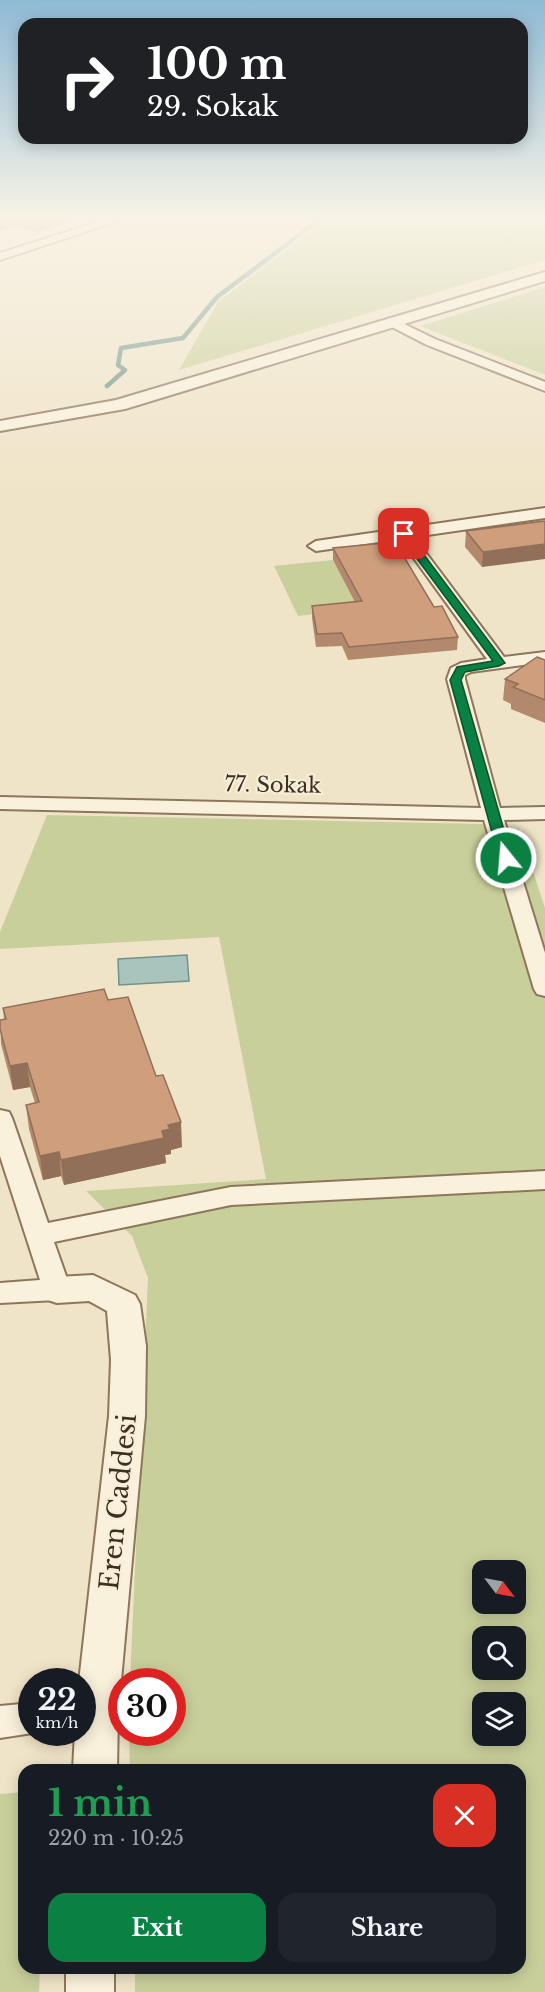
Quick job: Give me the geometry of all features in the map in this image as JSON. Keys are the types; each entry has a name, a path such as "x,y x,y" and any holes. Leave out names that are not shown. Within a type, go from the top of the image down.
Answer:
{"street":[{"path":"0,426 119,405 432,310"},
{"path":"392,322 431,342 545,387"},
{"path":"316,546 545,513"},
{"path":"404,534 499,663"},
{"path":"545,657 467,668 458,672 456,680 492,814 545,989"},
{"name":"77. Sokak","path":"0,802 492,814 545,813"},
{"path":"0,1118 57,1290 0,1293"},
{"path":"39,1235 231,1196 545,1180"},
{"name":"Eren Caddesi","path":"57,1290 93,1288 123,1304 129,1341 127,1416 96,1668"},
{"path":"0,1722 18,1720"},
{"name":"Eren Caddesi","path":"93,1746 94,1764"},
{"path":"90,1974 90,1992"}],"green space":[{"path":"213,310 379,310 179,370"},
{"path":"471,310 545,310 545,375 420,326"},
{"path":"333,560 360,609 298,616 274,566"},
{"path":"47,815 481,824 519,829 545,908 545,1992 135,1992 135,1974 526,1974 526,1764 130,1764 129,1746 186,1746 186,1668 131,1668 148,1278 132,1236 86,1191 266,1179 219,937 0,949 0,932"},
{"path":"18,1792 18,1974 40,1974 39,1992 0,1992 0,1794"}],"water":[{"path":"187,955 189,981 119,985 118,959"}],"building":[{"path":"545,521 545,544 483,552 466,531"},
{"path":"395,542 434,607 442,606 458,637 349,647 342,633 317,634 312,606 362,601 333,548"},
{"path":"537,657 545,660 545,700 513,687 518,684 505,679"},
{"path":"104,989 108,1000 128,997 156,1076 163,1075 181,1122 168,1125 170,1129 162,1131 164,1138 61,1160 59,1152 40,1156 26,1105 39,1102 27,1063 10,1066 0,1029 0,1020 6,1019 3,1008"}],"waterway":[{"path":"107,386 125,370 118,365 121,348 183,338 206,310"}],"route":[{"path":"404,534 499,663 461,669 456,675 456,680 506,858"}]}
